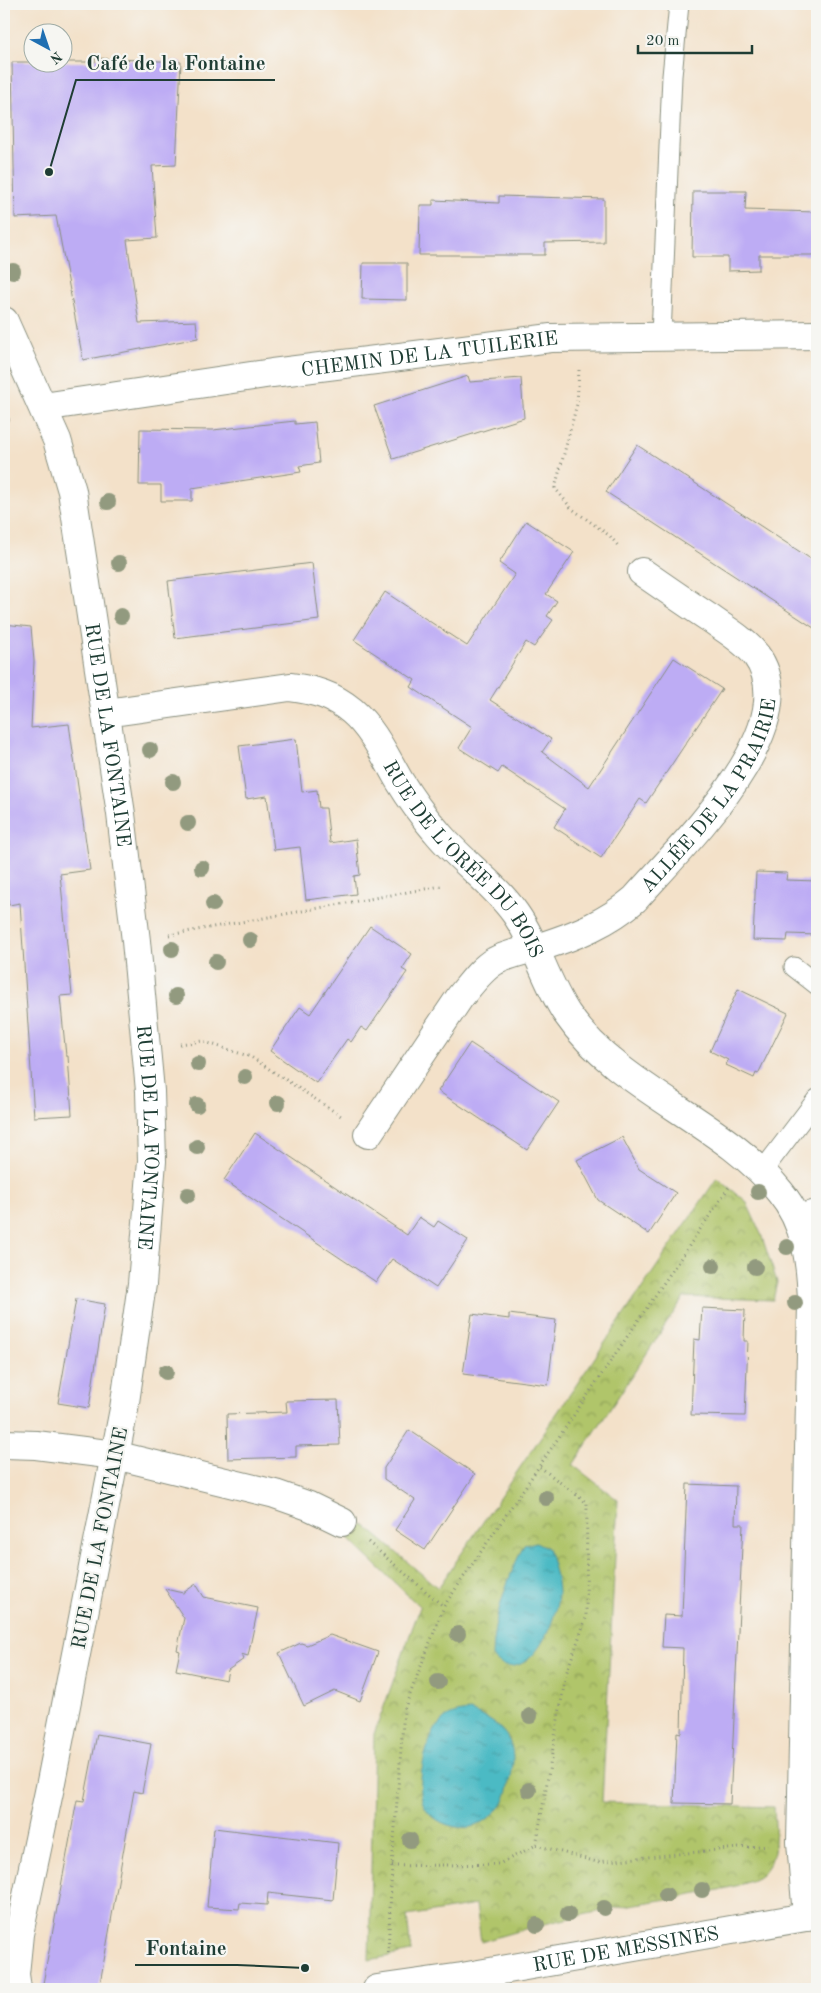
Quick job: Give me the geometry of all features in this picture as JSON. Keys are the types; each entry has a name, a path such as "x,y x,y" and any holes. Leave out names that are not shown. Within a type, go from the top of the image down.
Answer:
{"street":[{"name":"RUE DE LA FONTAINE","path":"4,321 57,440 72,491 106,713 136,941 152,1126 150,1206 136,1328 115,1455 50,1787 19,1934 15,1974 17,1989"},
{"name":"CHEMIN DE LA TUILERIE","path":"43,407 282,372 512,342 582,337 817,335"},
{"name":"ALLÉE DE LA PRAIRIE","path":"368,1134 460,997 477,977 495,961 570,937 599,925 635,899 720,802 740,774 755,744 766,715 770,693 766,673 755,654 741,640 642,572"},
{"name":"RUE DE L'ORÉE DU BOIS","path":"106,713 290,687 314,690 335,698 353,712 369,729 418,809 437,833 485,878 515,913 554,991 580,1033 602,1054 754,1166 780,1192 806,1212 811,1274 814,1390 810,1753 801,1842 812,1916"},
{"path":"4,1444 36,1445 115,1455 275,1494 309,1506 342,1522"},
{"name":"RUE DE MESSINES","path":"377,1989 462,1977 812,1916"}],"lane":[{"path":"661,336 672,76 679,4"},
{"path":"794,967 817,985"},
{"path":"754,1166 817,1099"}],"path":[{"path":"582,337 577,404 555,488 571,508 610,536 642,572"},
{"path":"136,941 485,878"},
{"path":"146,1049 202,1041 251,1057 368,1134"},
{"path":"388,1960 392,1866 404,1710 444,1606 540,1466 754,1166"},
{"path":"536,1845 566,1674 586,1618 587,1502 540,1466"},
{"path":"342,1522 444,1606"},
{"path":"392,1866 499,1864 536,1845 597,1862 801,1842"}],"green space":[{"path":"717,1178 746,1201 761,1234 777,1282 773,1300 684,1297 573,1465 618,1500 602,1802 774,1807 775,1844 771,1860 761,1875 737,1885 588,1914 481,1942 476,1905 407,1916 411,1952 369,1960 374,1734 420,1607 349,1539 363,1524 438,1588"}],"water":[{"path":"536,1542 548,1548 557,1582 558,1594 554,1617 543,1642 526,1661 516,1666 505,1666 492,1657 498,1613 512,1571 524,1545"},
{"path":"470,1711 482,1716 501,1729 511,1746 513,1768 506,1795 499,1809 479,1824 464,1828 443,1823 431,1815 423,1803 421,1784 427,1748 436,1728 448,1716"}],"building":[{"path":"95,58 181,62 176,165 152,166 157,238 127,240 139,323 196,321 198,338 83,360 56,216 15,218 12,62 22,62 22,72 72,72 72,62 95,62"},
{"path":"693,191 746,191 745,210 817,212 817,255 759,255 759,270 728,271 728,257 692,257"},
{"path":"499,196 604,199 604,242 545,243 545,255 419,255 420,205 433,205 433,200 499,203"},
{"path":"363,263 407,263 407,300 362,299"},
{"path":"468,376 470,382 521,378 524,418 393,459 374,406"},
{"path":"295,421 295,424 315,422 319,463 299,466 301,472 192,488 192,501 161,501 161,485 139,485 140,429 213,430"},
{"path":"637,445 817,563 817,630 606,492"},
{"path":"526,521 574,552 546,594 557,601 547,616 553,620 534,647 526,642 490,700 551,739 542,752 589,787 674,658 722,689 646,803 640,799 601,858 554,827 565,809 502,767 498,773 459,748 472,727 411,687 415,680 354,640 385,592 467,646 515,574 499,563"},
{"path":"312,563 319,620 175,638 168,581"},
{"path":"4,624 31,627 34,661 31,728 69,724 90,870 60,874 72,995 60,996 66,1056 68,1056 72,1115 34,1117 20,903 9,905 4,869"},
{"path":"296,739 302,792 317,790 319,808 326,808 330,843 356,839 360,875 354,876 356,894 306,900 300,847 274,850 267,796 246,799 239,746"},
{"path":"756,872 787,873 786,880 817,881 817,935 788,934 787,941 753,940"},
{"path":"370,926 412,954 402,969 407,972 367,1031 361,1027 351,1042 347,1039 316,1083 270,1051 300,1007 310,1014"},
{"path":"738,989 788,1013 758,1074 756,1073 754,1078 726,1065 728,1060 710,1051"},
{"path":"470,1043 559,1102 527,1150 438,1091"},
{"path":"255,1133 407,1235 419,1217 434,1227 438,1221 468,1240 436,1288 392,1259 376,1282 224,1180"},
{"path":"622,1137 639,1169 676,1193 649,1234 598,1200 577,1160"},
{"path":"76,1299 105,1304 89,1408 58,1403"},
{"path":"702,1308 745,1310 744,1341 748,1341 745,1416 691,1415 694,1339 700,1340"},
{"path":"472,1314 509,1319 509,1314 556,1320 548,1385 463,1374"},
{"path":"338,1400 340,1445 296,1446 296,1457 228,1459 227,1414 287,1412 286,1401"},
{"path":"409,1430 475,1474 425,1550 395,1530 415,1500 384,1479 384,1468"},
{"path":"687,1484 736,1486 735,1524 743,1524 730,1804 674,1803 677,1732 681,1733 683,1648 662,1647 664,1615 682,1616"},
{"path":"196,1584 204,1597 258,1608 248,1656 241,1654 244,1659 228,1670 226,1680 176,1670 180,1651 177,1650 184,1618 165,1589 183,1593"},
{"path":"330,1635 378,1652 360,1701 335,1691 304,1706 279,1653 301,1643 307,1645"},
{"path":"97,1734 151,1744 142,1793 134,1791 99,1989 42,1989 77,1800 84,1801"},
{"path":"214,1828 338,1843 333,1900 268,1893 267,1905 240,1903 239,1909 207,1907"}],"place":[{"name":"Café de la Fontaine","path":"49,172"},
{"name":"Fontaine","path":"305,1968"}]}
